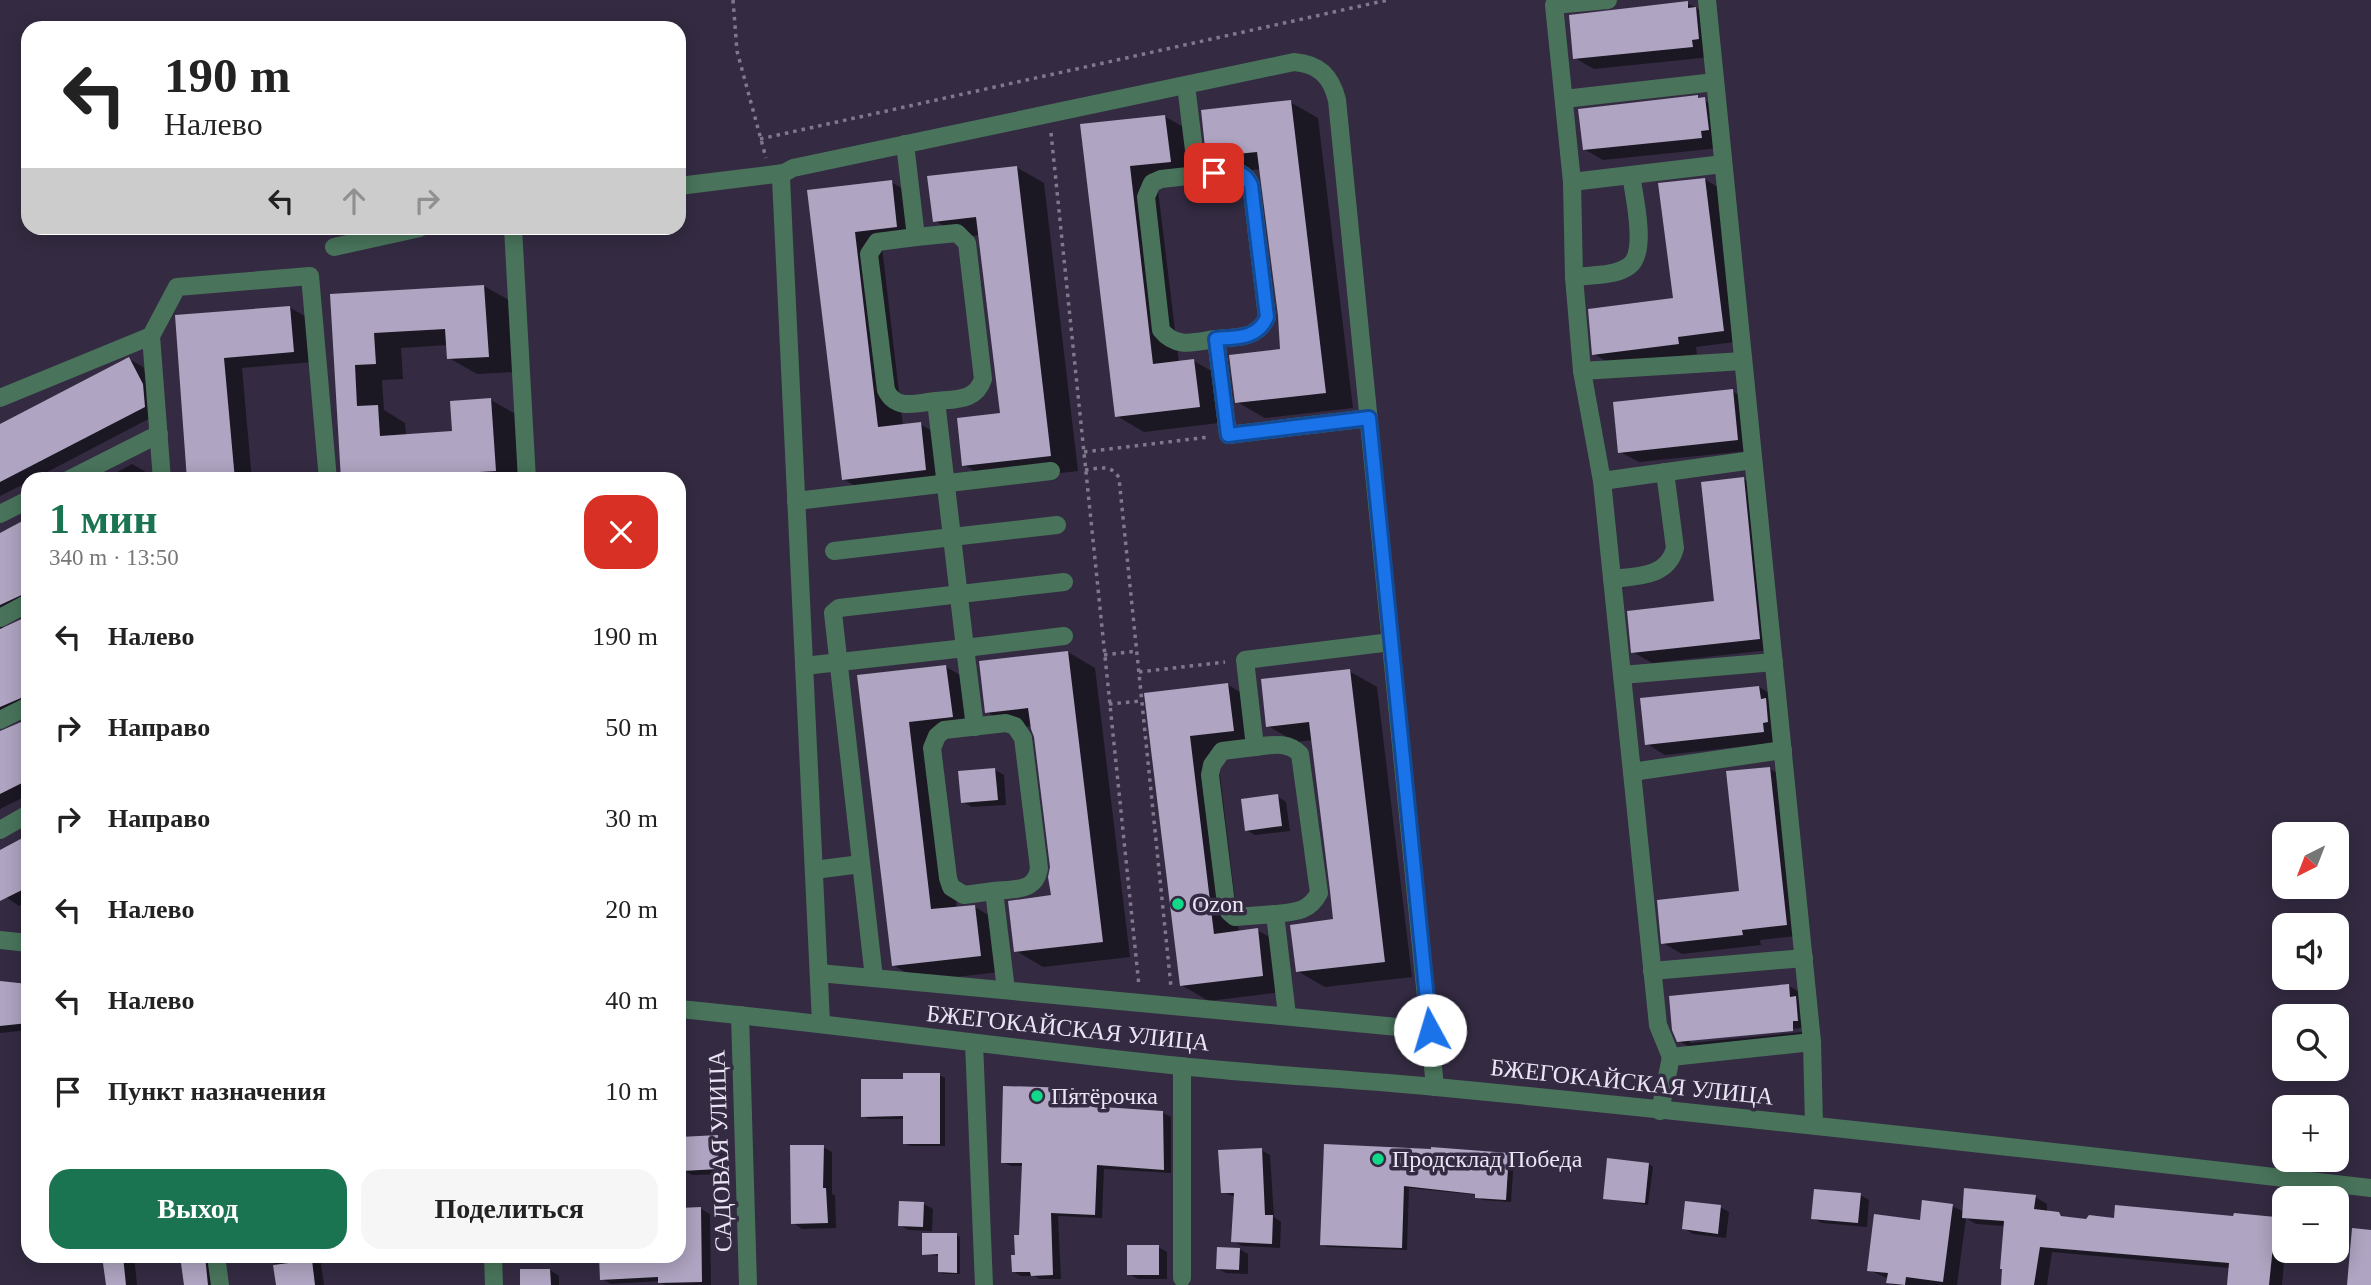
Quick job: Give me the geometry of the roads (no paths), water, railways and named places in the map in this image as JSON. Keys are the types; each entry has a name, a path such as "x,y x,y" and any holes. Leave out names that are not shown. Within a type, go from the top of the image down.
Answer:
{"street":[{"path":"1608,0 1554,5 1572,182 1574,277 1582,371 1602,481 1657,1025 1671,1057 1660,1111"},
{"path":"1707,0 1812,1042 1814,1125"},
{"path":"686,185 784,173 793,168 1294,62 1315,66 1324,72 1333,84 1338,100 1435,1087"},
{"path":"1564,99 1715,82"},
{"path":"1186,85 1197,174"},
{"path":"905,144 916,237"},
{"path":"1572,182 1723,164"},
{"path":"1231,171 1241,172 1248,177 1251,185 1267,317 1258,332 1216,339 1180,344 1167,338 1161,330 1146,197 1147,189 1161,179 1231,171"},
{"path":"784,173 780,188 821,1023"},
{"path":"1574,277 1620,271 1631,266 1638,257 1640,244 1631,175"},
{"path":"957,233 967,243 983,379 980,388 970,397 904,405 890,398 886,390 869,254 877,242 916,237 957,233"},
{"path":"334,247 388,235"},
{"path":"513,235 527,472"},
{"path":"161,472 151,336 177,287 310,276 327,472"},
{"path":"0,398 151,336"},
{"path":"1216,339 1228,435 1369,418"},
{"path":"1582,371 1743,361"},
{"path":"936,401 975,727"},
{"path":"84,472 159,434"},
{"path":"1602,481 1753,460"},
{"path":"796,501 1051,471"},
{"path":"1612,579 1653,573 1664,567 1672,558 1675,548 1665,472"},
{"path":"0,514 21,504"},
{"path":"834,551 1057,524"},
{"path":"874,978 831,618 839,608 1064,582"},
{"path":"0,618 21,607"},
{"path":"804,667 1064,636"},
{"path":"1255,747 1245,660 1391,642"},
{"path":"1622,675 1774,662"},
{"path":"0,720 21,710"},
{"path":"1006,723 1015,726 1023,738 1038,878 1026,887 994,891 964,895 951,887 948,878 932,748 937,736 944,730 1006,723"},
{"path":"1279,745 1294,748 1300,754 1319,893 1308,908 1275,914 1235,917 1226,904 1210,775 1212,765 1222,751 1279,745"},
{"path":"1632,772 1783,750"},
{"path":"0,830 21,818"},
{"path":"814,870 861,864"},
{"path":"994,891 1006,990"},
{"path":"1275,914 1287,1015"},
{"path":"0,940 21,942"},
{"path":"1652,971 1804,958"},
{"path":"819,973 1430,1030"},
{"name":"БЖЕГОКАЙСКАЯ УЛИЦА","path":"686,1010 1182,1066 1435,1087 1814,1125 2371,1188"},
{"name":"САДОВАЯ УЛИЦА","path":"740,1015 748,1285"},
{"path":"1671,1057 1812,1042"},
{"path":"974,1043 984,1285"},
{"path":"1182,1066 1182,1278"},
{"path":"217,1263 220,1285"},
{"path":"493,1263 494,1285"}],"place":[{"name":"Ozon","path":"1178,904"},
{"name":"Пятёрочка","path":"1037,1096"},
{"name":"Продсклад Победа","path":"1378,1159"}]}
